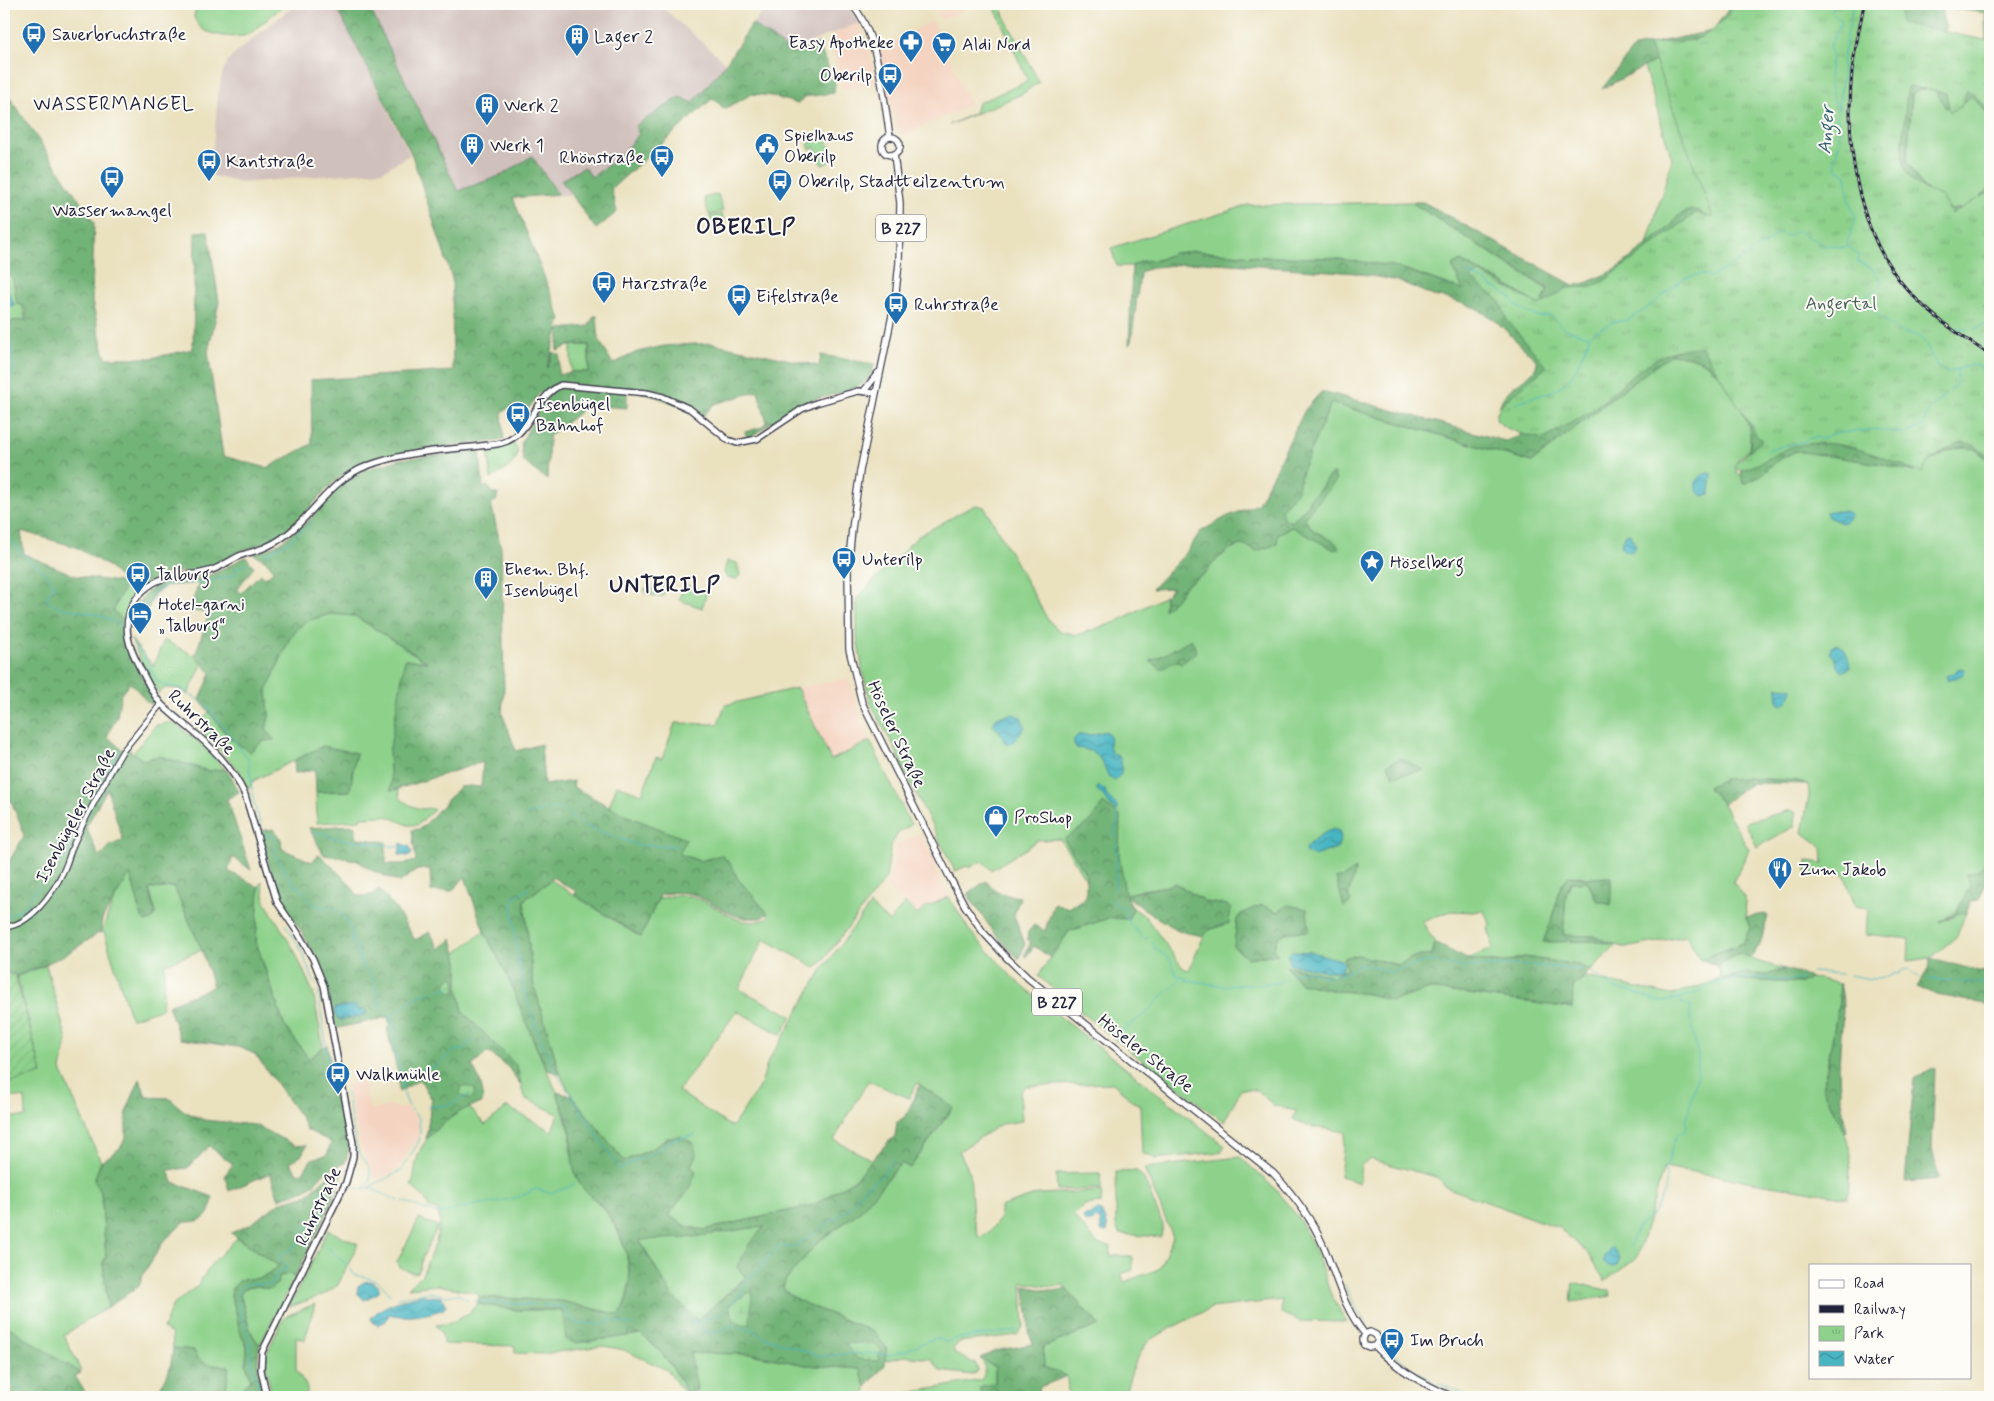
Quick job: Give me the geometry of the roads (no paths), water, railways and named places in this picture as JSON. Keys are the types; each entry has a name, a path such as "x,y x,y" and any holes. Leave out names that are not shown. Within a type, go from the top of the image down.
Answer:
{"main road":[{"path":"851,4 863,21 873,50 881,82 890,137"},
{"path":"890,137 896,139 899,143 898,150 894,154 885,153 882,146 884,140 890,137"},
{"name":"Höseler Straße","path":"894,154 900,203 900,262 895,301 860,471 849,553 849,649 862,703 961,899 983,932 1028,978 1273,1172 1297,1200 1313,1225 1342,1296 1365,1334"},
{"path":"864,391 879,372"},
{"name":"Ruhrstraße","path":"267,1397 261,1370 262,1352 346,1182 353,1157 353,1143 324,986 303,941 278,902 238,778 206,742 161,704 139,666 128,638 128,616 134,602 139,594 150,585 164,578 212,571 241,555 268,546 300,524 338,483 353,471 400,456 505,443 515,438 523,430 546,394 561,385 647,393 663,398 690,409 728,440 737,443 757,439 816,403 858,390 875,393"},
{"path":"1370,1332 1376,1335 1378,1340 1375,1346 1370,1348 1364,1345 1363,1339 1365,1334 1370,1332"},
{"path":"1375,1346 1410,1375 1453,1397"}],"street":[{"name":"Isenbügeler Straße","path":"4,927 20,923 30,916 53,888 62,874 74,843 122,752 161,704"}],"water":[{"path":"4,282 14,305 4,308"},
{"path":"1708,473 1712,474 1710,494 1703,496 1697,490 1696,483 1700,477"},
{"path":"1845,511 1852,515 1842,523 1828,517 1826,512"},
{"path":"1629,533 1636,546 1630,552 1624,550 1621,544 1625,534"},
{"path":"1837,644 1845,650 1848,656 1850,667 1845,671 1841,671 1837,667 1836,659 1830,653 1831,647"},
{"path":"1959,668 1965,669 1964,674 1948,681 1946,676 1954,673"},
{"path":"1777,688 1792,688 1789,699 1781,705 1778,703"},
{"path":"1012,714 1021,717 1025,727 1014,742 1008,745 993,724 997,717"},
{"path":"1106,731 1110,736 1110,749 1121,761 1121,774 1115,780 1109,777 1098,756 1090,751 1076,748 1074,745 1074,739 1078,735 1091,735"},
{"path":"1098,785 1105,790 1107,796 1118,807 1117,812 1097,790"},
{"path":"1334,829 1339,831 1341,838 1337,848 1314,856 1306,853 1305,849 1310,843"},
{"path":"401,843 410,847 412,854 407,856 399,855"},
{"path":"1292,951 1312,952 1341,960 1344,963 1341,971 1327,971 1290,964 1288,955"},
{"path":"354,1005 367,1012 365,1015 340,1020 335,1015 335,1008"},
{"path":"1098,1210 1106,1220 1107,1232 1101,1231 1100,1220 1096,1218 1090,1223 1084,1221 1083,1217"},
{"path":"1612,1247 1620,1258 1617,1265 1610,1267 1603,1261 1605,1254"},
{"path":"370,1281 377,1285 380,1290 364,1300 357,1293 358,1286"},
{"path":"422,1295 441,1297 446,1305 444,1309 416,1316 389,1314 386,1321 378,1325 373,1323 371,1318 381,1309 408,1298"}],"waterway":[{"path":"1831,4 1833,13 1842,21 1829,47 1833,55 1830,67 1831,89 1838,108"},
{"name":"Anger","path":"1852,4 1850,26 1846,33 1846,46 1842,60 1843,77 1837,113 1840,139 1834,163 1837,169 1847,175 1849,197 1856,218 1846,245 1859,255 1858,262 1872,268 1882,282 1879,288 1867,295 1872,307 1887,323 1899,331 1920,337 1935,362 1948,373 1974,365 1979,366 1985,375 1990,374"},
{"path":"1756,248 1765,244 1778,233 1789,236 1797,230 1823,246 1833,245 1842,248 1846,246"},
{"path":"1464,272 1486,281 1492,287 1509,296 1516,305 1526,312 1540,317 1550,315 1565,329 1588,336 1613,322 1628,320 1646,309 1684,278 1701,274 1711,277 1741,260 1752,251"},
{"path":"4,304 5,310"},
{"path":"4,393 14,369 6,316"},
{"path":"1974,329 1984,325 1990,326"},
{"path":"1957,328 1969,330"},
{"path":"1515,404 1548,393 1564,384 1578,364 1589,340 1588,336"},
{"path":"1950,390 1956,385 1958,369"},
{"path":"1767,452 1770,449 1806,441 1813,437 1821,439 1832,434 1876,429 1904,434 1924,426 1927,414 1946,394"},
{"path":"266,554 290,541 312,521"},
{"path":"4,527 21,553 45,573 55,586 46,599 56,606 89,612 119,625"},
{"path":"145,609 155,591 168,584 203,583 235,575 238,567 247,564"},
{"path":"134,645 143,655 158,682 181,688 206,705 248,758 254,803 261,826"},
{"path":"4,915 8,916 25,907 42,882 43,876 55,863 62,862 66,857 100,783 119,752"},
{"path":"527,815 549,809 561,809 573,819 588,827 637,845 677,846"},
{"path":"1115,890 1117,856 1115,830 1118,822 1116,812"},
{"path":"263,833 276,838 275,855 293,883 312,903 321,907 332,907 341,914 350,926 352,942 356,945 361,963 374,979 381,1008 393,1021 395,1055 403,1076 402,1089 408,1105 419,1119 419,1141 402,1170 364,1190 350,1186"},
{"path":"312,833 399,847"},
{"path":"529,889 515,896 512,904 523,986 536,1028 555,1071 620,1170 630,1163 650,1155 674,1139 693,1136 696,1133"},
{"path":"1111,899 1118,906 1123,907 1129,923 1144,939 1148,938 1153,943 1154,948 1168,959 1176,975 1186,980 1224,986 1277,983 1287,978"},
{"path":"286,925 300,948 315,984"},
{"path":"1292,974 1307,971 1324,976 1336,976 1359,964 1391,972 1428,961 1460,967 1528,965 1583,970"},
{"path":"1849,975 1877,979 1894,973 1898,974 1908,969 1919,977"},
{"path":"1812,972 1841,974"},
{"path":"1592,973 1616,989 1631,991 1656,1001 1664,1002 1694,994 1721,981 1729,982 1736,979 1767,978 1772,980 1799,980 1803,976"},
{"path":"1117,1035 1147,1012 1181,978"},
{"path":"1929,979 1988,984 1990,986"},
{"path":"390,1018 419,996 453,985"},
{"path":"318,991 333,1094"},
{"path":"1630,1247 1637,1227 1653,1214 1665,1191 1667,1176 1664,1170 1667,1166 1675,1137 1678,1133 1684,1133 1687,1126 1685,1122 1696,1082 1698,1057 1690,1019 1691,1006 1681,1003 1678,998"},
{"path":"403,1076 436,1066 453,1051 462,1050 473,1040"},
{"path":"346,1092 357,1147 370,1170 370,1182 362,1190"},
{"path":"427,1106 449,1104 470,1094"},
{"path":"693,1323 715,1316 727,1309 741,1295 741,1291 749,1276 755,1274 778,1246 791,1248 814,1234 849,1208 865,1187 883,1175 894,1158"},
{"path":"261,1397 252,1365 249,1340 239,1306 238,1292 242,1286 249,1283 272,1284 276,1274 285,1270 286,1267 279,1257 294,1247 308,1226 323,1212 325,1209 321,1203 323,1191 332,1183 339,1181"},
{"path":"403,1201 439,1213 520,1197 535,1189 552,1193 570,1187 575,1183"},
{"path":"370,1188 399,1201"},
{"path":"325,1245 347,1265"},
{"path":"351,1269 354,1275 379,1283 390,1295"},
{"path":"1345,1285 1368,1327"},
{"path":"397,1298 429,1292 447,1296 457,1294 469,1300"},
{"path":"475,1301 536,1305"},
{"path":"542,1305 566,1308 568,1317 576,1323 601,1324 611,1320 633,1325"},
{"path":"693,1323 707,1332 722,1331 731,1325 735,1325 740,1329 747,1327 764,1337 820,1356 852,1353 862,1355 869,1353 896,1354 936,1338 946,1342 959,1338 1017,1331"},
{"path":"1389,1349 1408,1366"},
{"path":"1418,1372 1433,1381"},
{"path":"4,1379 12,1381 25,1397"},
{"path":"1438,1383 1471,1397"}],"railway":[{"path":"1864,4 1853,62 1850,127 1858,185 1865,213 1875,239 1888,264 1905,287 1935,316 1990,355"}],"place":[{"name":"Sauerbruchstraße","path":"34,55"},
{"name":"Lager 2","path":"577,57"},
{"name":"Easy Apotheke","path":"911,63"},
{"name":"Aldi Nord","path":"944,65"},
{"name":"Oberilp","path":"890,96"},
{"name":"Werk 2","path":"487,126"},
{"name":"Werk 1","path":"472,166"},
{"name":"Spielhaus Oberilp","path":"767,166"},
{"name":"Rhönstraße","path":"662,178"},
{"name":"Kantstraße","path":"209,182"},
{"name":"Wassermangel","path":"112,199"},
{"name":"Oberilp, Stadtteilzentrum","path":"780,202"},
{"name":"Harzstraße","path":"604,304"},
{"name":"Eifelstraße","path":"739,317"},
{"name":"Ruhrstraße","path":"896,325"},
{"name":"Isenbügel Bahnhof","path":"518,435"},
{"name":"Unterilp","path":"844,580"},
{"name":"Höselberg","path":"1372,583"},
{"name":"Talburg","path":"138,595"},
{"name":"Ehem. Bhf. Isenbügel","path":"486,600"},
{"name":"Hotel-garni „Talburg“","path":"140,635"},
{"name":"ProShop","path":"996,838"},
{"name":"Zum Jakob","path":"1780,890"},
{"name":"Walkmühle","path":"338,1095"},
{"name":"Im Bruch","path":"1392,1361"}],"district":[{"name":"WASSERMANGEL","path":"114,103"},
{"name":"OBERILP","path":"746,226"},
{"name":"UNTERILP","path":"665,584"}],"park label":[{"name":"Angertal","path":"1841,303"}]}
